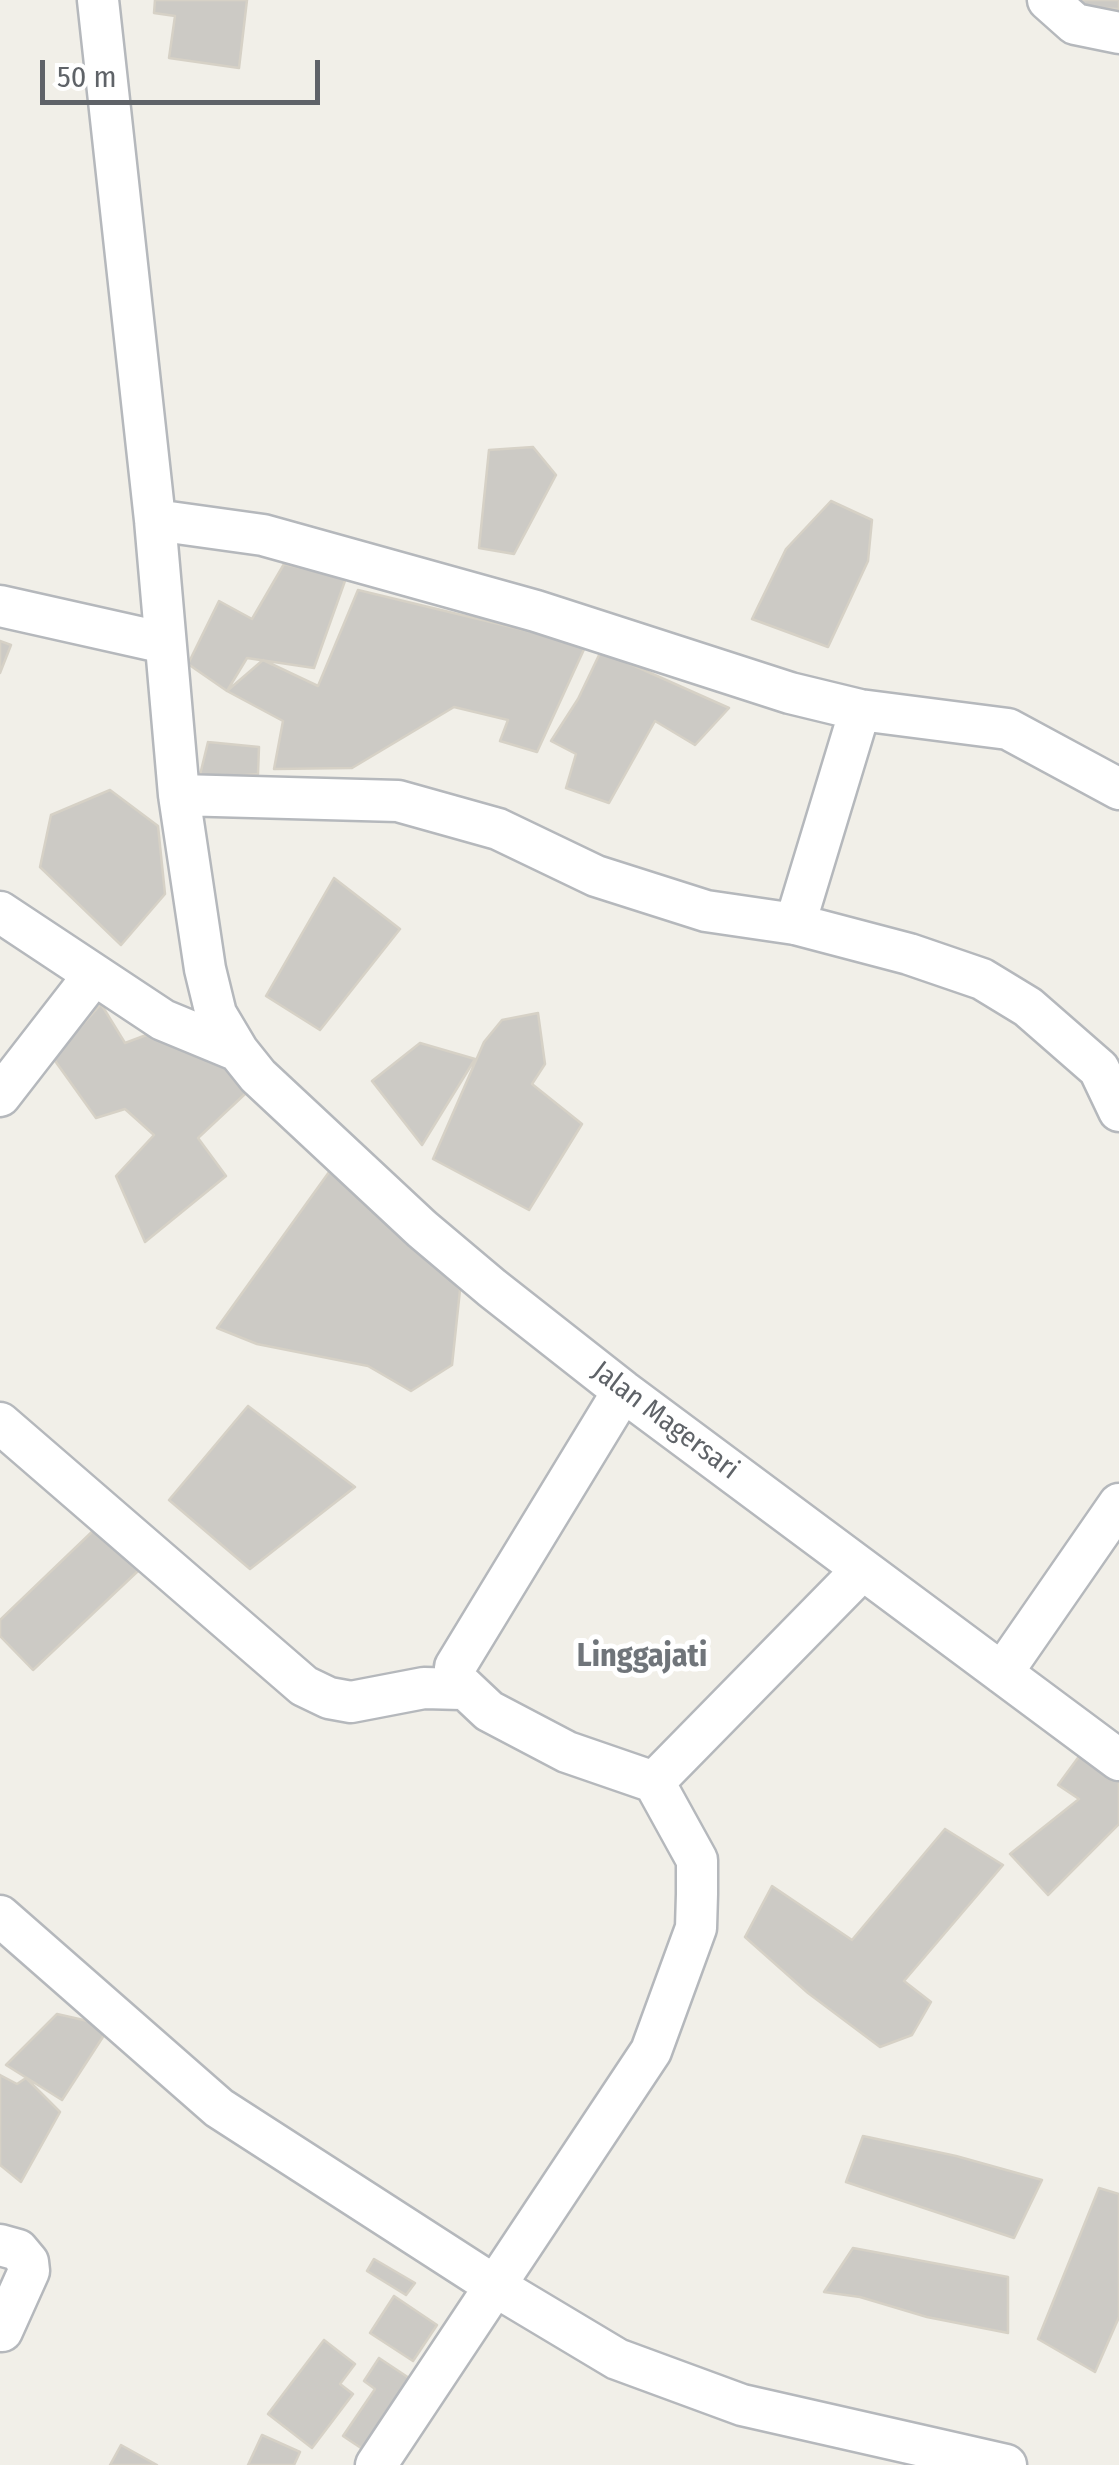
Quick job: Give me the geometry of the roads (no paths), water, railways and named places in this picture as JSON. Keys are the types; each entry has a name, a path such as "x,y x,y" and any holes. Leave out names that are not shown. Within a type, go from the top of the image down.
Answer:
{"street":[{"path":"98,0 155,520 179,796 210,996 238,1051"},
{"path":"1048,0 1075,24 1119,33"},
{"path":"155,520 263,535 536,611 790,693 860,710 1008,729 1119,789"},
{"path":"0,606 165,643"},
{"path":"795,924 860,710"},
{"path":"179,796 398,800 498,829 596,876 706,911 795,924 909,954 982,979 1028,1007 1099,1068 1119,1111"},
{"path":"0,912 163,1020 238,1051"},
{"path":"0,1096 93,976"},
{"name":"Jalan Magersari","path":"238,1051 258,1076 422,1229 624,1391 1119,1760"},
{"path":"376,2465 651,2051 696,1928 697,1860 654,1782 567,1752 488,1712 455,1679 455,1667 624,1391"},
{"path":"0,1423 304,1686 329,1698 351,1702 424,1688 462,1689"},
{"path":"1002,1673 1119,1504"},
{"path":"654,1782 862,1570"},
{"path":"0,1916 218,2108 495,2286 617,2359 742,2405 1006,2465"},
{"path":"0,2245 18,2250 28,2262 29,2271 2,2331"}],"district":[{"name":"Linggajati","path":"642,1657"}]}
